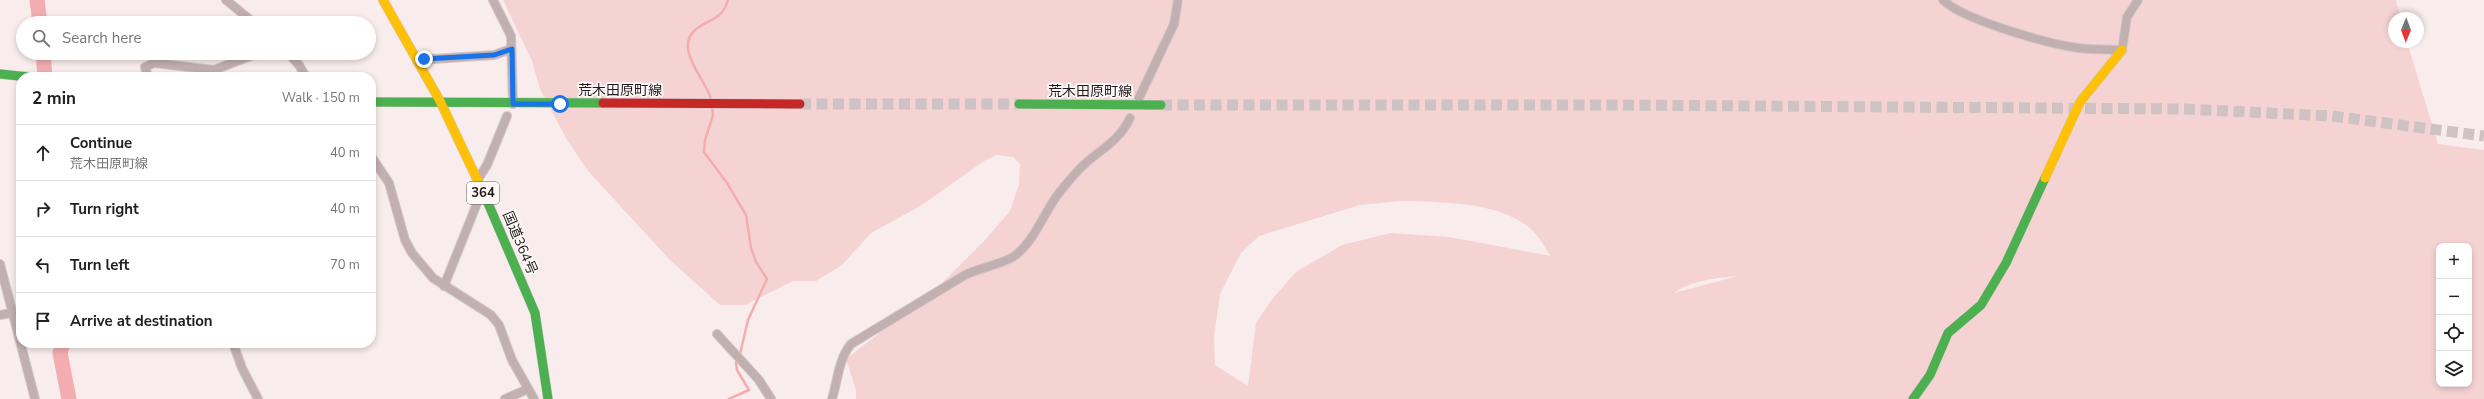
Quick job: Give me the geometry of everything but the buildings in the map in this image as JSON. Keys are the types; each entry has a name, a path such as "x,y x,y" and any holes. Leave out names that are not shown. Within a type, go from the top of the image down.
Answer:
{"main road":[{"name":"国道364号","path":"383,0 440,101 478,179 535,313 548,399"},
{"path":"1913,399 1930,375 1948,333 1981,305 2006,263 2080,102 2122,50"},
{"path":"4,74 16,75"},
{"name":"荒木田原町線","path":"376,102 440,101 513,104 800,104"},
{"name":"荒木田原町線","path":"1019,104 1161,105"}],"street":[{"path":"226,0 245,16"},
{"path":"493,0 511,36 513,104"},
{"path":"1139,98 1174,24 1178,0"},
{"path":"1943,0 1949,6 1966,14 2049,43 2079,48 2122,50 2127,17 2138,0"},
{"path":"418,60 494,55 512,49"},
{"path":"146,72 144,67 154,63 214,70 240,60"},
{"path":"294,60 303,72"},
{"path":"478,179 487,165 507,116"},
{"path":"832,399 841,361 851,344 950,283 980,267 1013,257 1029,238 1068,183 1088,161 1112,144 1125,129 1130,118"},
{"path":"376,164 389,183 406,240 412,253 433,278 444,286 478,305 491,315 499,325 512,360 534,399"},
{"path":"444,286 482,191"},
{"path":"0,264 16,331"},
{"path":"0,315 11,313"},
{"path":"717,334 759,380 771,399"},
{"path":"21,348 35,399"},
{"path":"235,348 242,368 258,399"},
{"path":"505,399 528,389"}],"shaded area":[{"path":"503,0 2396,0 2399,12 2388,12 2388,48 2409,48 2438,144 2484,150 2484,399 856,399 856,390 846,359 935,290 984,241 1010,211 1019,184 1020,164 1013,157 997,155 984,161 922,205 871,233 842,265 816,281 793,281 745,305 720,305 670,260 588,171 567,140 540,89 532,61","holes":["1416,201 1470,205 1505,214 1520,221 1533,231 1551,256 1449,237 1391,233 1342,245 1296,272 1273,298 1256,323 1248,386 1215,365 1214,337 1220,294 1241,253 1259,236 1360,205","1738,276 1674,293 1688,285 1723,277"]}],"waterway":[{"path":"37,0 39,16"},
{"path":"711,100 709,92 690,56 688,47 689,38 700,26 719,16 728,0"},
{"path":"44,60 45,72"},
{"path":"712,107 713,115 705,140 704,152 727,183 746,215 751,248 756,262 767,279 748,320 740,354 736,363 737,370 749,390 729,399"},
{"path":"62,348 60,353 69,399"}],"tunnel":[{"path":"800,104 1019,104"},
{"path":"1161,105 1614,105 2184,109 2332,116 2484,136"}],"traffic: fast":[{"path":"0,74 16,76"},
{"path":"376,102 603,103"},
{"path":"1019,104 1161,105"},
{"path":"1913,399 1930,375 1948,333 1981,305 2006,263 2045,178"},
{"path":"485,196 535,313 548,399"}],"traffic: slow":[{"path":"383,0 440,101 485,196"},
{"path":"2045,178 2080,102 2122,50"}],"traffic: jam":[{"path":"603,103 800,104"}],"route":[{"path":"424,59 494,55 512,49 513,104 560,104"}]}
